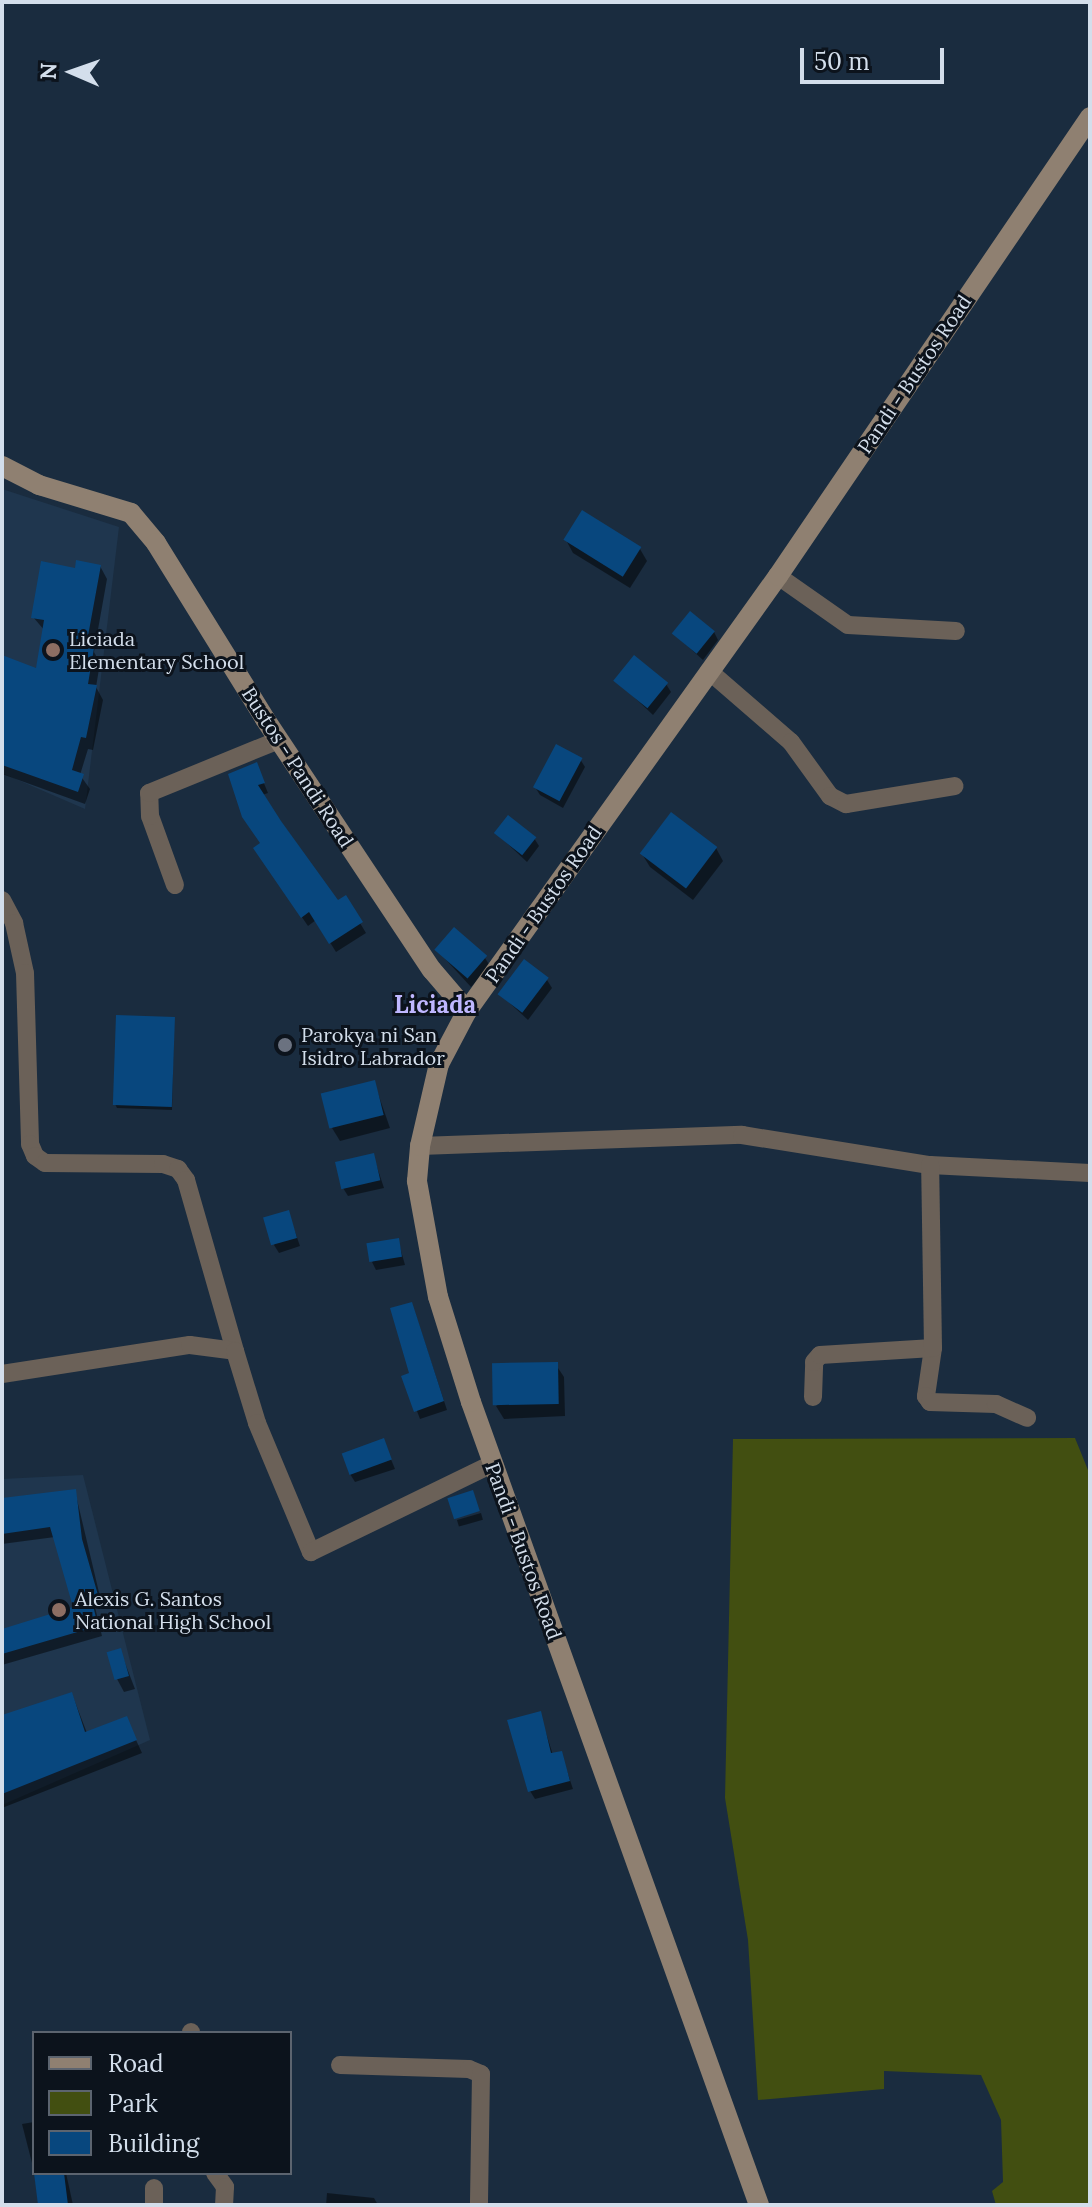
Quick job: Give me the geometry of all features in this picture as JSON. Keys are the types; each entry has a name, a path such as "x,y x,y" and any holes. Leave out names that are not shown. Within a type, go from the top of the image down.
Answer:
{"main road":[{"name":"Pandi - Bustos Road","path":"759,2205 492,1464 438,1297 417,1181 420,1146 439,1064 467,1011 778,576 1090,117"},
{"name":"Bustos - Pandi Road","path":"2,466 39,485 131,513 156,543 279,740 432,970 467,1011"}],"street":[{"path":"778,576 848,625 868,631 956,631"},
{"path":"709,671 791,742 830,796 846,804 955,786"},
{"path":"175,885 150,816 149,793 279,740"},
{"path":"2,900 23,952 30,1144 35,1156 45,1163 163,1164 178,1169 186,1180 257,1423 311,1552 492,1464"},
{"path":"420,1146 672,1133 742,1135 930,1165 1090,1173"},
{"path":"930,1165 933,1348 926,1396 930,1402 996,1404 1027,1418"},
{"path":"2,1374 190,1345 235,1351"},
{"path":"813,1397 812,1376 820,1355 933,1348"},
{"path":"340,2065 469,2069 481,2074 479,2205"},
{"path":"216,2175 225,2187 224,2205"}],"shaded area":[{"name":"Liciada Elementary School","path":"2,489 119,527 85,809 2,773"},
{"name":"Alexis G. Santos National High School","path":"83,1475 150,1740 2,1805 2,1479"}],"green space":[{"path":"1075,1438 1090,1475 1090,2205 996,2205 992,2191 1003,2182 1001,2120 981,2075 884,2071 884,2089 758,2100 748,1940 725,1798 733,1439"}],"building":[{"path":"582,510 641,547 623,577 563,540"},
{"path":"76,560 101,565 86,647 94,648 88,684 97,685 86,738 81,737 72,770 84,774 78,792 2,765 2,655 36,668 44,620 31,618 41,561 75,568"},
{"path":"690,611 715,631 697,654 672,634"},
{"path":"634,655 668,683 647,708 613,681"},
{"path":"556,744 582,758 559,801 533,787"},
{"path":"257,762 265,783 258,785 281,821 338,900 346,895 363,922 329,944 309,912 301,918 253,848 260,843 242,817 228,774"},
{"path":"671,812 717,847 686,888 640,854"},
{"path":"508,815 536,837 522,855 494,833"},
{"path":"454,927 487,956 468,979 434,950"},
{"path":"524,959 549,978 522,1013 498,994"},
{"path":"116,1015 175,1017 172,1107 113,1105"},
{"path":"375,1080 384,1115 329,1128 321,1094"},
{"path":"374,1153 380,1180 341,1189 335,1162"},
{"path":"289,1210 297,1238 271,1245 263,1217"},
{"path":"399,1238 402,1257 369,1262 366,1243"},
{"path":"412,1302 444,1401 414,1412 401,1376 409,1373 390,1308"},
{"path":"558,1362 559,1404 493,1405 492,1363"},
{"path":"384,1438 392,1460 350,1475 342,1453"},
{"path":"76,1489 82,1539 98,1595 91,1597 98,1626 2,1654 2,1629 73,1607 50,1527 2,1534 2,1498"},
{"path":"473,1490 480,1511 454,1519 447,1498"},
{"path":"121,1648 129,1676 115,1680 107,1652"},
{"path":"72,1692 85,1732 127,1716 137,1740 2,1794 2,1715"},
{"path":"541,1711 551,1753 562,1751 570,1781 528,1792 507,1720"},
{"path":"34,2175 64,2175 68,2205 38,2205"}],"place":[{"name":"Liciada Elementary School","path":"53,650"},
{"name":"Parokya ni San Isidro Labrador","path":"285,1045"},
{"name":"Alexis G. Santos National High School","path":"59,1610"}],"district":[{"name":"Liciada","path":"435,1005"}]}
